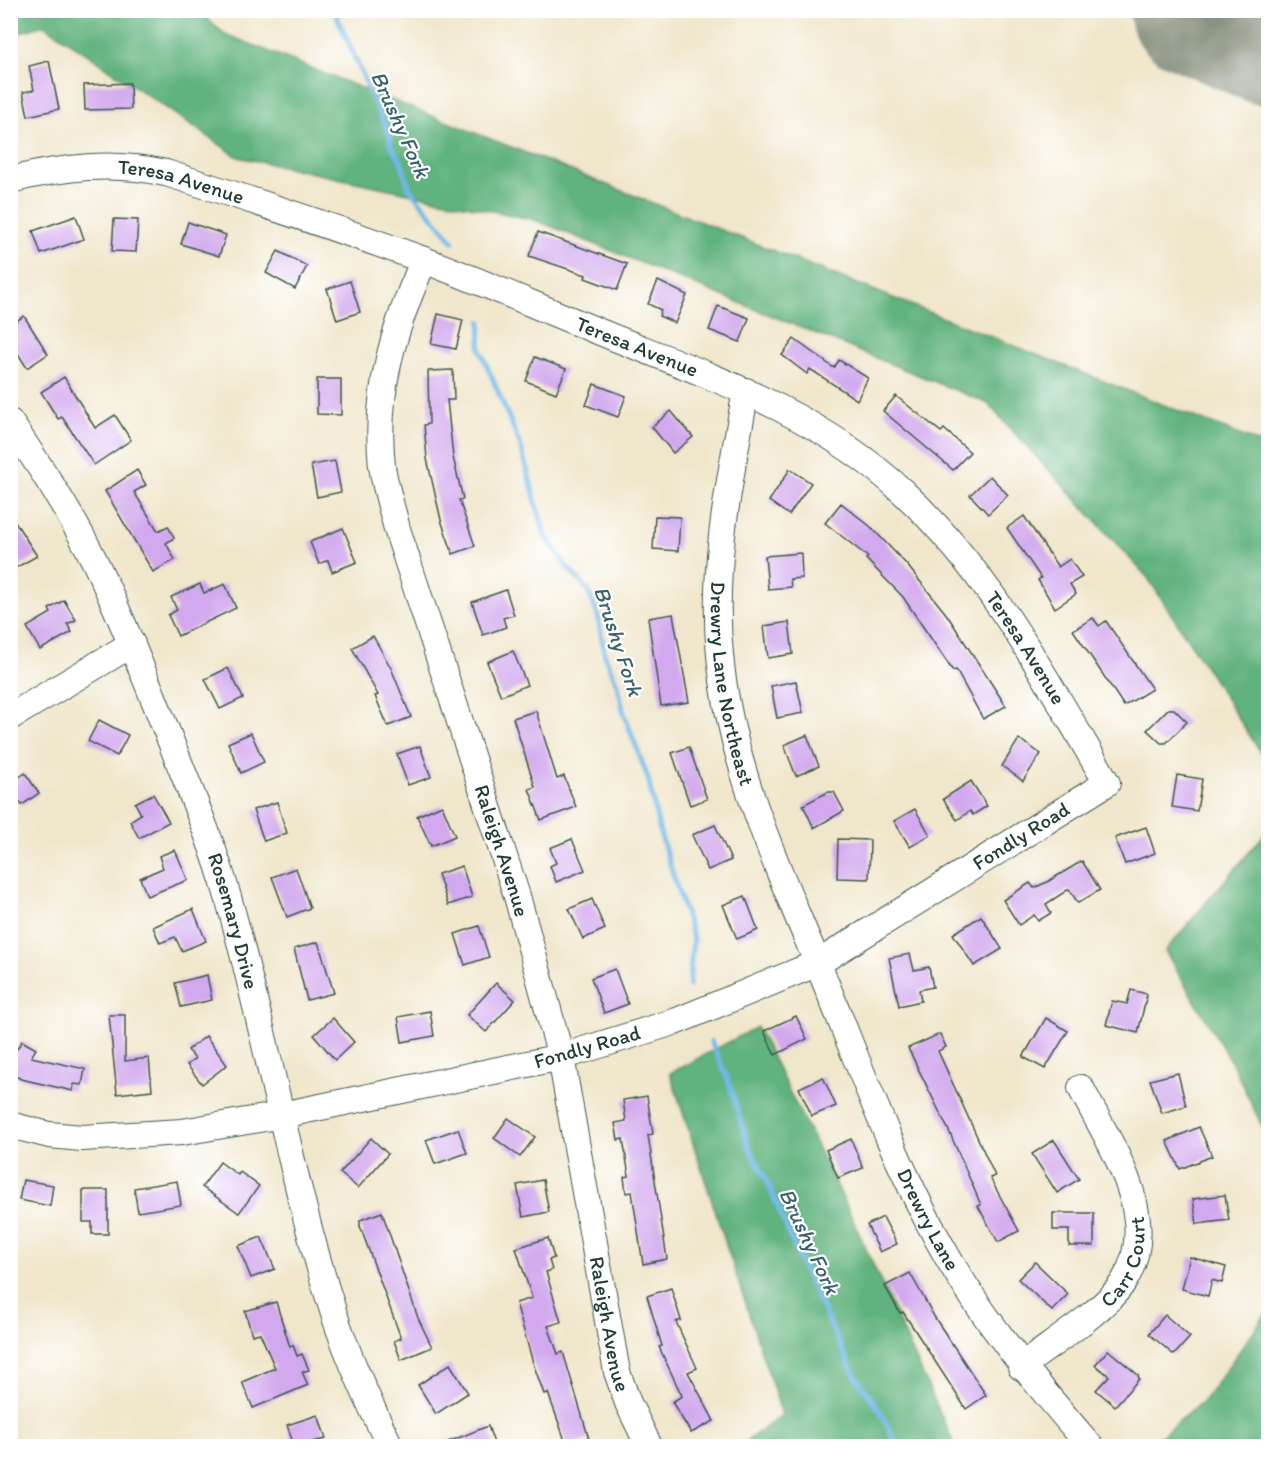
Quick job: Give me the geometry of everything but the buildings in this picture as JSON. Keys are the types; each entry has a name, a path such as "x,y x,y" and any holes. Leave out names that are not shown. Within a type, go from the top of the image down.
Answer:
{"street":[{"name":"Teresa Avenue","path":"10,180 92,165 134,166 238,196 424,260 746,391 814,425 862,458 901,490 943,531 970,563 994,598 1107,783"},
{"name":"Raleigh Avenue","path":"424,260 400,315 384,380 382,417 384,480 397,529 517,896 561,1057 617,1372 628,1404 649,1446"},
{"name":"Drewry Lane Northeast","path":"746,391 725,507 718,565 716,607 720,657 729,715 742,772 764,835 818,963"},
{"name":"Rosemary Drive","path":"10,422 63,505 95,563 132,644 203,823 227,895 316,1253 335,1317 362,1388 390,1446"},
{"path":"10,717 132,644"},
{"name":"Fondly Road","path":"10,1125 49,1135 82,1138 124,1138 182,1132 282,1115 561,1057 677,1021 818,963 1107,783"},
{"name":"Drewry Lane","path":"818,963 902,1166 938,1241 1021,1367 1090,1446"},
{"name":"Carr Court","path":"1021,1367 1095,1310 1119,1288 1131,1266 1135,1249 1138,1224 1136,1207 1125,1175 1082,1088"}],"green space":[{"path":"11,11 197,11 225,34 1268,446 1268,764 1148,578 987,403 535,220 238,157 44,25 11,35"},
{"path":"1268,830 1268,1139 1233,1065 1165,951"},
{"path":"757,1027 845,1202 955,1446 740,1446 782,1415 670,1073"},
{"path":"1268,1311 1268,1446 1149,1446 1205,1399"}],"waterway":[{"name":"Brushy Fork","path":"334,10 390,137 390,144 401,161 409,188 453,241"},
{"name":"Brushy Fork","path":"481,321 480,349 520,444 545,535 567,567 588,590 598,616 605,656 618,686 624,714 648,778 660,833 693,938 689,986"},
{"name":"Brushy Fork","path":"711,1041 728,1080 749,1147 765,1177 805,1272 853,1372 880,1411 897,1446"}],"runway":[{"path":"1191,10 1268,44"}]}
